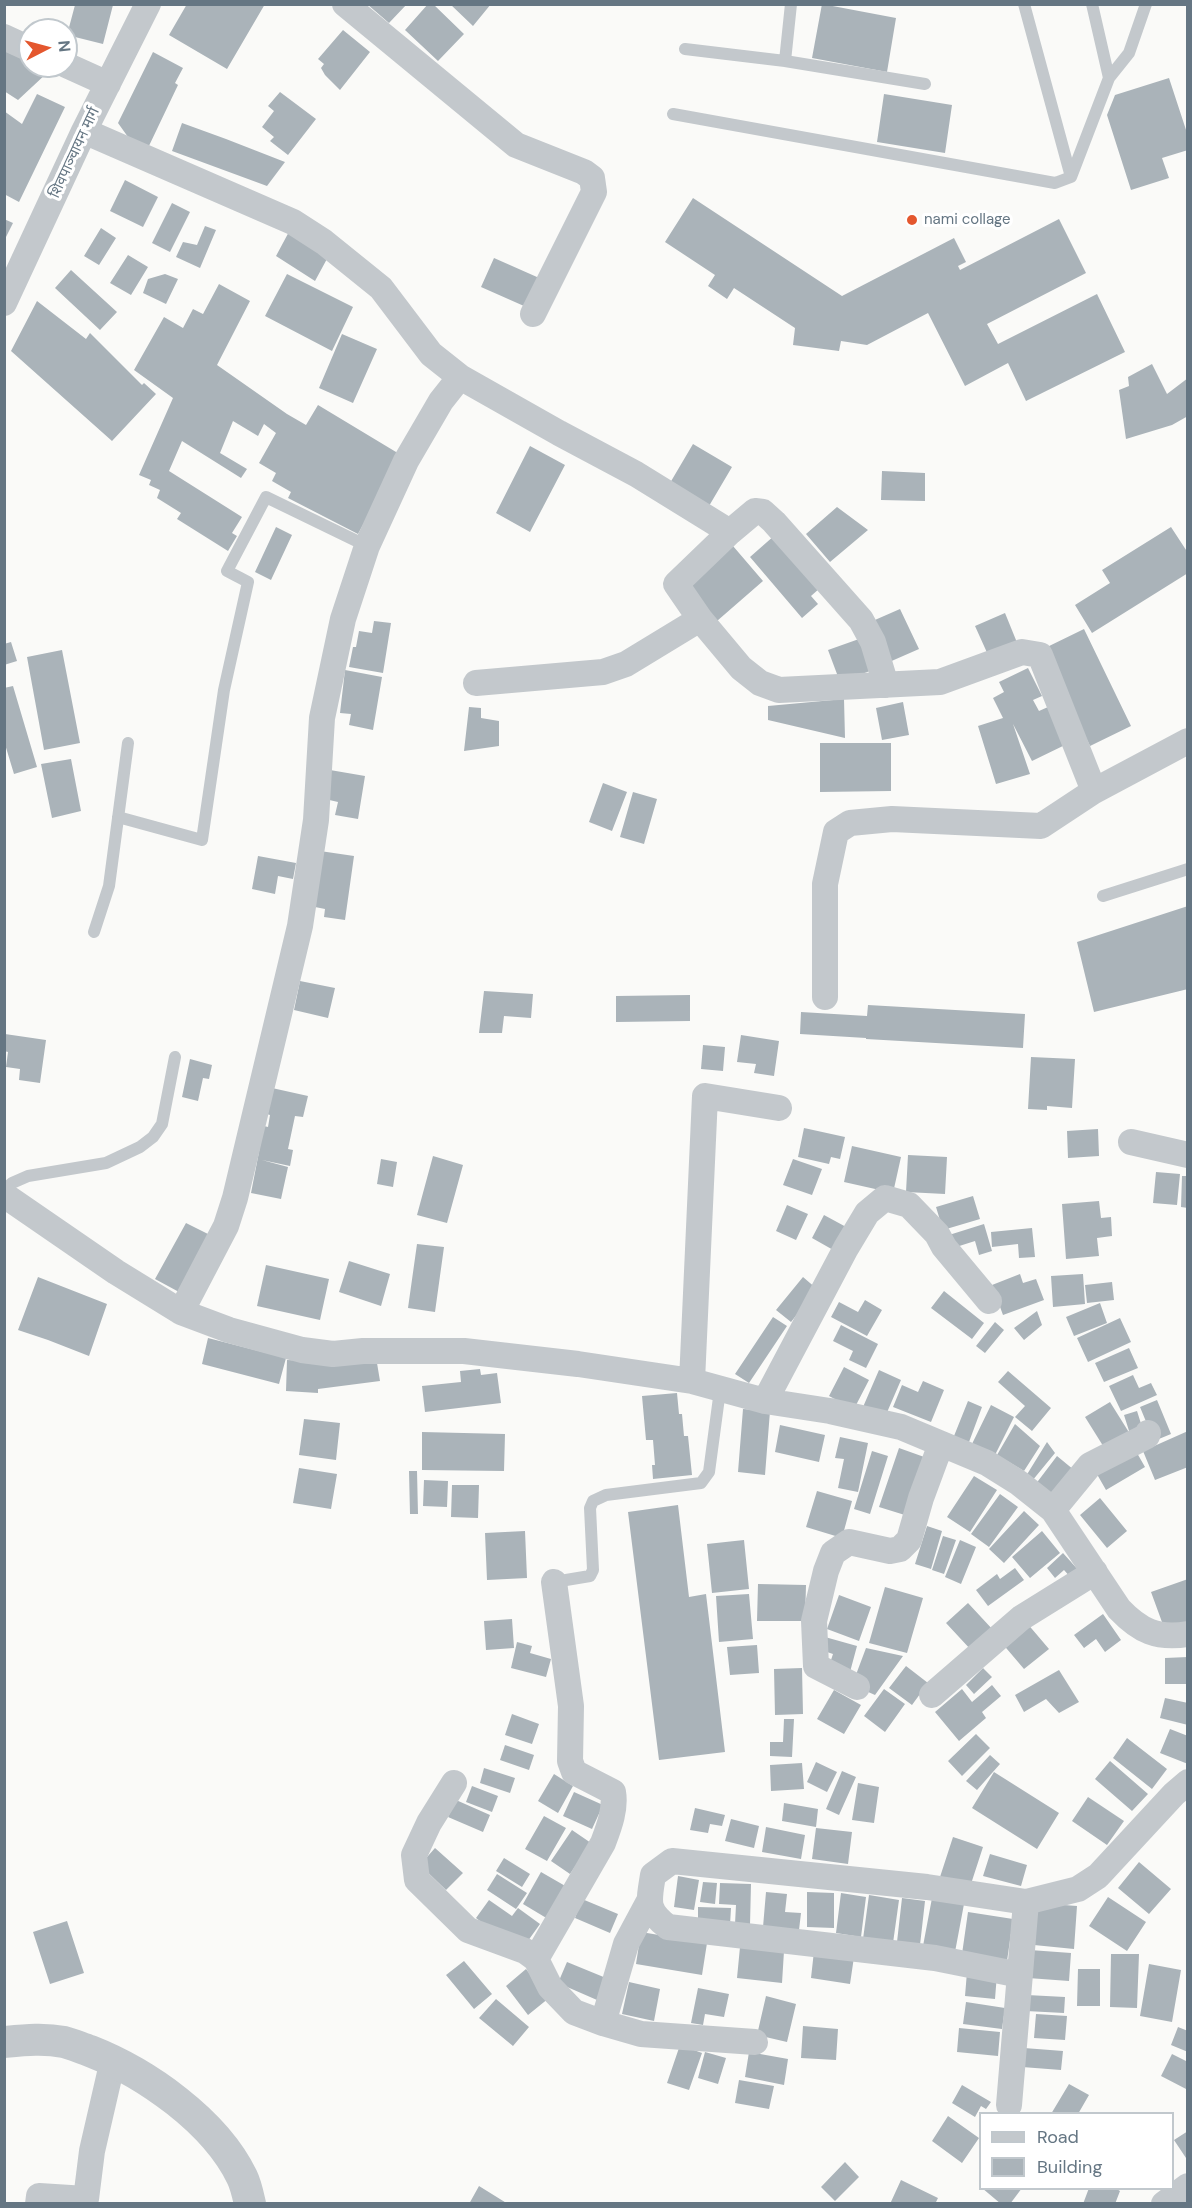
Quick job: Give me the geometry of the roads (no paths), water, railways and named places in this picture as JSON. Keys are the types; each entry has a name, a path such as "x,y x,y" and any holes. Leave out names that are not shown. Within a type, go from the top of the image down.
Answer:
{"street":[{"name":"शिवपाञ्चायन मार्ग","path":"8,286 148,4"},
{"path":"345,4 516,145 584,171 592,178 594,192 533,314"},
{"path":"4,37 18,43"},
{"path":"78,70 108,84"},
{"path":"84,131 293,222 324,242 381,288 431,354 460,377 636,474 730,532"},
{"path":"181,1312 226,1226 235,1198 300,926 316,820 322,718 343,619 368,546 406,462 441,401 460,377"},
{"path":"886,685 873,642 861,620 763,512 755,511 676,584 700,619 741,668 760,683 779,690 886,685 940,682 1022,652 1040,655 1094,791"},
{"path":"476,683 603,672 626,664 700,619"},
{"path":"825,997 825,884 836,831 850,823 892,819 1041,826 1094,791 1188,741"},
{"path":"692,1381 705,1096 779,1108"},
{"path":"1131,1142 1188,1155"},
{"path":"4,1193 116,1272 181,1312 229,1330 302,1350 333,1354 464,1352 578,1364 692,1381 765,1401 830,1411 901,1427 987,1463 1019,1483 1053,1510 1119,1609 1132,1623 1155,1634 1171,1636 1188,1634"},
{"path":"765,1401 846,1248 867,1213 885,1198 909,1205 937,1234 944,1247 989,1300"},
{"path":"1053,1510 1090,1466 1147,1436 1148,1433"},
{"path":"857,1687 816,1666 814,1621 825,1570 833,1552 849,1542 890,1551 900,1549 909,1540 921,1498 941,1444"},
{"path":"932,1695 1021,1618 1095,1572"},
{"path":"536,1959 603,1843 610,1825 614,1798 613,1792 607,1787 574,1772 570,1761 571,1706 554,1582"},
{"path":"603,2023 626,1944 648,1903 653,1875 672,1861 927,1887 1026,1902 1078,1889 1098,1876 1174,1794 1188,1782"},
{"path":"454,1783 429,1823 414,1855 417,1880 468,1930 525,1951 536,1959 550,1987 574,2012 641,2034 755,2042"},
{"path":"1009,2105 1026,1902"},
{"path":"648,1903 655,1917 668,1927 935,1958 1020,1975"},
{"path":"4,2042 39,2039 66,2042 113,2060 165,2093 196,2119 222,2146 242,2177 250,2204"},
{"path":"38,2204 39,2196 86,2199 92,2151 113,2060"},
{"path":"1164,2204 1188,2186"}],"lane":[{"path":"785,61 791,4"},
{"path":"1024,4 1071,177"},
{"path":"1092,4 1109,78"},
{"path":"673,114 1055,183 1071,177 1109,78 1129,53 1146,4"},
{"path":"685,49 785,61 925,84"},
{"path":"118,817 202,840 224,690 248,582 227,571 266,497 368,546"},
{"path":"94,932 109,886 128,743"},
{"path":"1103,896 1188,869"},
{"path":"4,1193 12,1183 28,1176 106,1163 140,1147 153,1137 162,1124 175,1057"},
{"path":"554,1582 590,1576 593,1570 590,1508 593,1501 606,1495 700,1483 709,1472 720,1390"}],"place":[{"name":"nami collage","path":"912,220"}]}
